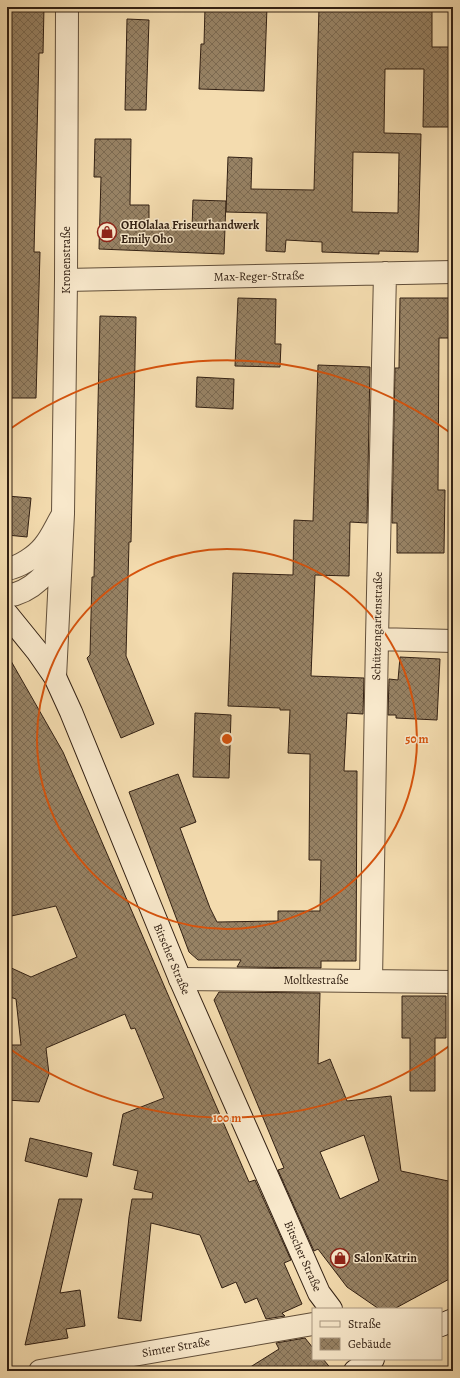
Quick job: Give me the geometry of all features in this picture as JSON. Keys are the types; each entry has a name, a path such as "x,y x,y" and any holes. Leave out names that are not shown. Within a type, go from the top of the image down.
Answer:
{"street":[{"name":"Kronenstraße","path":"7,596 14,595 31,588 52,567 61,551 63,514 66,280 67,7"},
{"name":"Max-Reger-Straße","path":"66,280 453,272"},
{"name":"Schützengartenstraße","path":"371,980 385,273"},
{"name":"Kronenstraße","path":"7,569 13,568 25,562 45,546 63,514"},
{"path":"55,677 61,551"},
{"name":"Bitscher Straße","path":"7,614 37,650 55,677 180,979 319,1293 330,1308"},
{"path":"377,639 453,641"},
{"name":"Moltkestraße","path":"180,979 453,982"},
{"path":"442,1325 453,1320"},
{"name":"Simter Straße","path":"40,1371 312,1324"},
{"path":"355,1371 372,1360"}],"building":[{"path":"7,7 44,7 43,53 39,53 34,252 40,252 36,398 7,398"},
{"path":"205,7 267,7 264,91 199,89 201,44 204,44"},
{"path":"319,7 432,7 432,47 453,47 453,127 423,127 424,69 385,69 384,133 421,134 418,252 379,251 379,254 322,252 322,242 286,240 285,252 266,251 267,213 226,212 228,157 252,158 251,189 314,190","holes":["353,152 399,153 398,213 352,212"]},
{"path":"127,19 149,20 146,110 125,110"},
{"path":"95,139 131,139 130,205 149,205 149,227 192,228 193,200 226,201 224,254 99,249 101,177 94,177"},
{"path":"238,298 276,299 275,344 281,344 280,367 235,366"},
{"path":"400,298 453,298 453,338 439,338 438,490 445,490 444,553 397,553 397,523 392,523 395,368 399,368"},
{"path":"100,316 136,317 131,542 129,542 126,656 154,724 121,738 87,658 90,655 92,577 94,577"},
{"path":"318,365 370,367 367,523 350,522 349,576 315,575 311,676 364,678 363,714 347,713 344,771 357,771 356,961 321,961 321,968 237,967 241,960 198,960 189,952 129,792 178,774 196,822 180,828 210,908 217,922 278,921 278,911 320,911 321,860 309,860 310,754 288,753 290,710 280,710 280,708 228,706 233,573 293,575 294,520 313,521"},
{"path":"197,377 234,379 233,409 196,407"},
{"path":"7,496 31,498 27,537 7,535"},
{"path":"7,654 63,752 249,1182 255,1180 291,1260 284,1263 302,1304 282,1313 285,1316 266,1319 257,1298 245,1303 236,1282 222,1288 200,1235 151,1223 141,1321 118,1318 132,1199 152,1199 153,1193 134,1189 138,1171 113,1165 123,1114 164,1098 135,1028 131,1029 125,1014 46,1048 49,1074 39,1102 7,1100 7,1045 21,1045 16,999 7,996 7,966 31,977 77,957 56,906 7,917"},
{"path":"400,657 440,659 437,720 396,718 396,715 388,715 389,679 398,680"},
{"path":"195,713 231,715 229,778 193,777"},
{"path":"219,992 320,993 318,1064 330,1059 347,1101 391,1096 401,1171 453,1182 453,1277 396,1308 378,1308 347,1287 318,1249 314,1251 278,1170 284,1168 214,1000","holes":["364,1135 379,1181 340,1199 320,1152"]},
{"path":"402,996 446,996 446,1038 435,1038 435,1091 410,1091 410,1038 402,1038"},
{"path":"30,1138 92,1153 87,1177 25,1161"},
{"path":"59,1199 82,1199 60,1293 80,1290 85,1326 66,1329 68,1338 25,1345"},
{"path":"305,1338 312,1347 312,1360 324,1360 333,1371 244,1371 279,1349 276,1343"}],"place":[{"name":"OHOlalaa Friseurhandwerk Emily Oho","path":"107,232"},
{"name":"Salon Katrin","path":"340,1258"}]}
